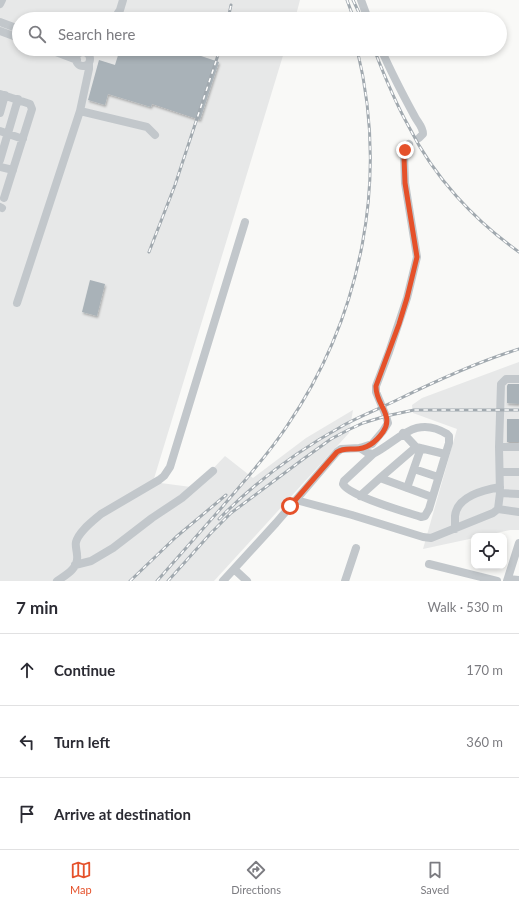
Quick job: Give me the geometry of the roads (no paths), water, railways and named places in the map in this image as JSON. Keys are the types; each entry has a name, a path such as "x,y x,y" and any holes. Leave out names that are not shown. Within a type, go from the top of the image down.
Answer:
{"street":[{"path":"0,4 2,0"},
{"path":"119,12 123,0"},
{"path":"361,0 365,12"},
{"path":"0,22 12,26"},
{"path":"0,31 12,35"},
{"path":"17,303 80,111 89,69 85,56"},
{"path":"384,56 423,130 423,134 419,138"},
{"path":"0,113 3,94 30,104 32,109 4,198"},
{"path":"0,160 4,132 18,99"},
{"path":"80,111 147,127 155,135"},
{"path":"4,132 23,139"},
{"path":"223,581 337,452 346,448 360,448 372,444 388,423 376,392 376,386 399,324 417,257 405,183 404,153 409,144"},
{"path":"0,167 13,170"},
{"path":"57,581 75,565 78,557 76,542 86,528 101,514 159,480 167,472 245,222"},
{"path":"296,500 352,515 423,537 431,538 494,513 498,509 500,490 499,447 501,384 506,379 519,379"},
{"path":"423,426 431,427 444,432 449,436 427,513 425,516 421,517 360,496 347,489 343,484 347,478 373,454 403,433 423,426"},
{"path":"403,433 419,447 445,454"},
{"path":"407,488 414,469 419,447"},
{"path":"360,496 419,447"},
{"path":"499,447 519,447"},
{"path":"360,448 373,454"},
{"path":"414,469 438,477"},
{"path":"75,565 91,561 113,548 152,518 182,498 213,470"},
{"path":"500,472 519,472"},
{"path":"380,478 432,497"},
{"path":"456,529 455,515 460,504 470,496 484,490 500,490 519,494"},
{"path":"498,509 519,512"},
{"path":"519,543 507,580 519,580"},
{"path":"345,581 356,548"},
{"path":"430,564 497,581"},
{"path":"234,569 247,581"}],"railway":[{"path":"347,0 351,12"},
{"path":"353,0 359,12"},
{"path":"230,12 231,5"},
{"path":"149,252 175,185 218,56"},
{"path":"157,581 248,477 280,437 313,384 334,339 351,293 362,245 369,196 370,147 366,98 358,56"},
{"path":"377,56 399,108 430,163 456,196 471,212 519,252"},
{"path":"219,519 247,492 278,468 294,456 344,425 428,385 519,349"},
{"path":"168,581 231,513 331,439 348,430 363,423 386,416 414,410 519,410"},
{"path":"130,581 176,537 226,495"}]}
